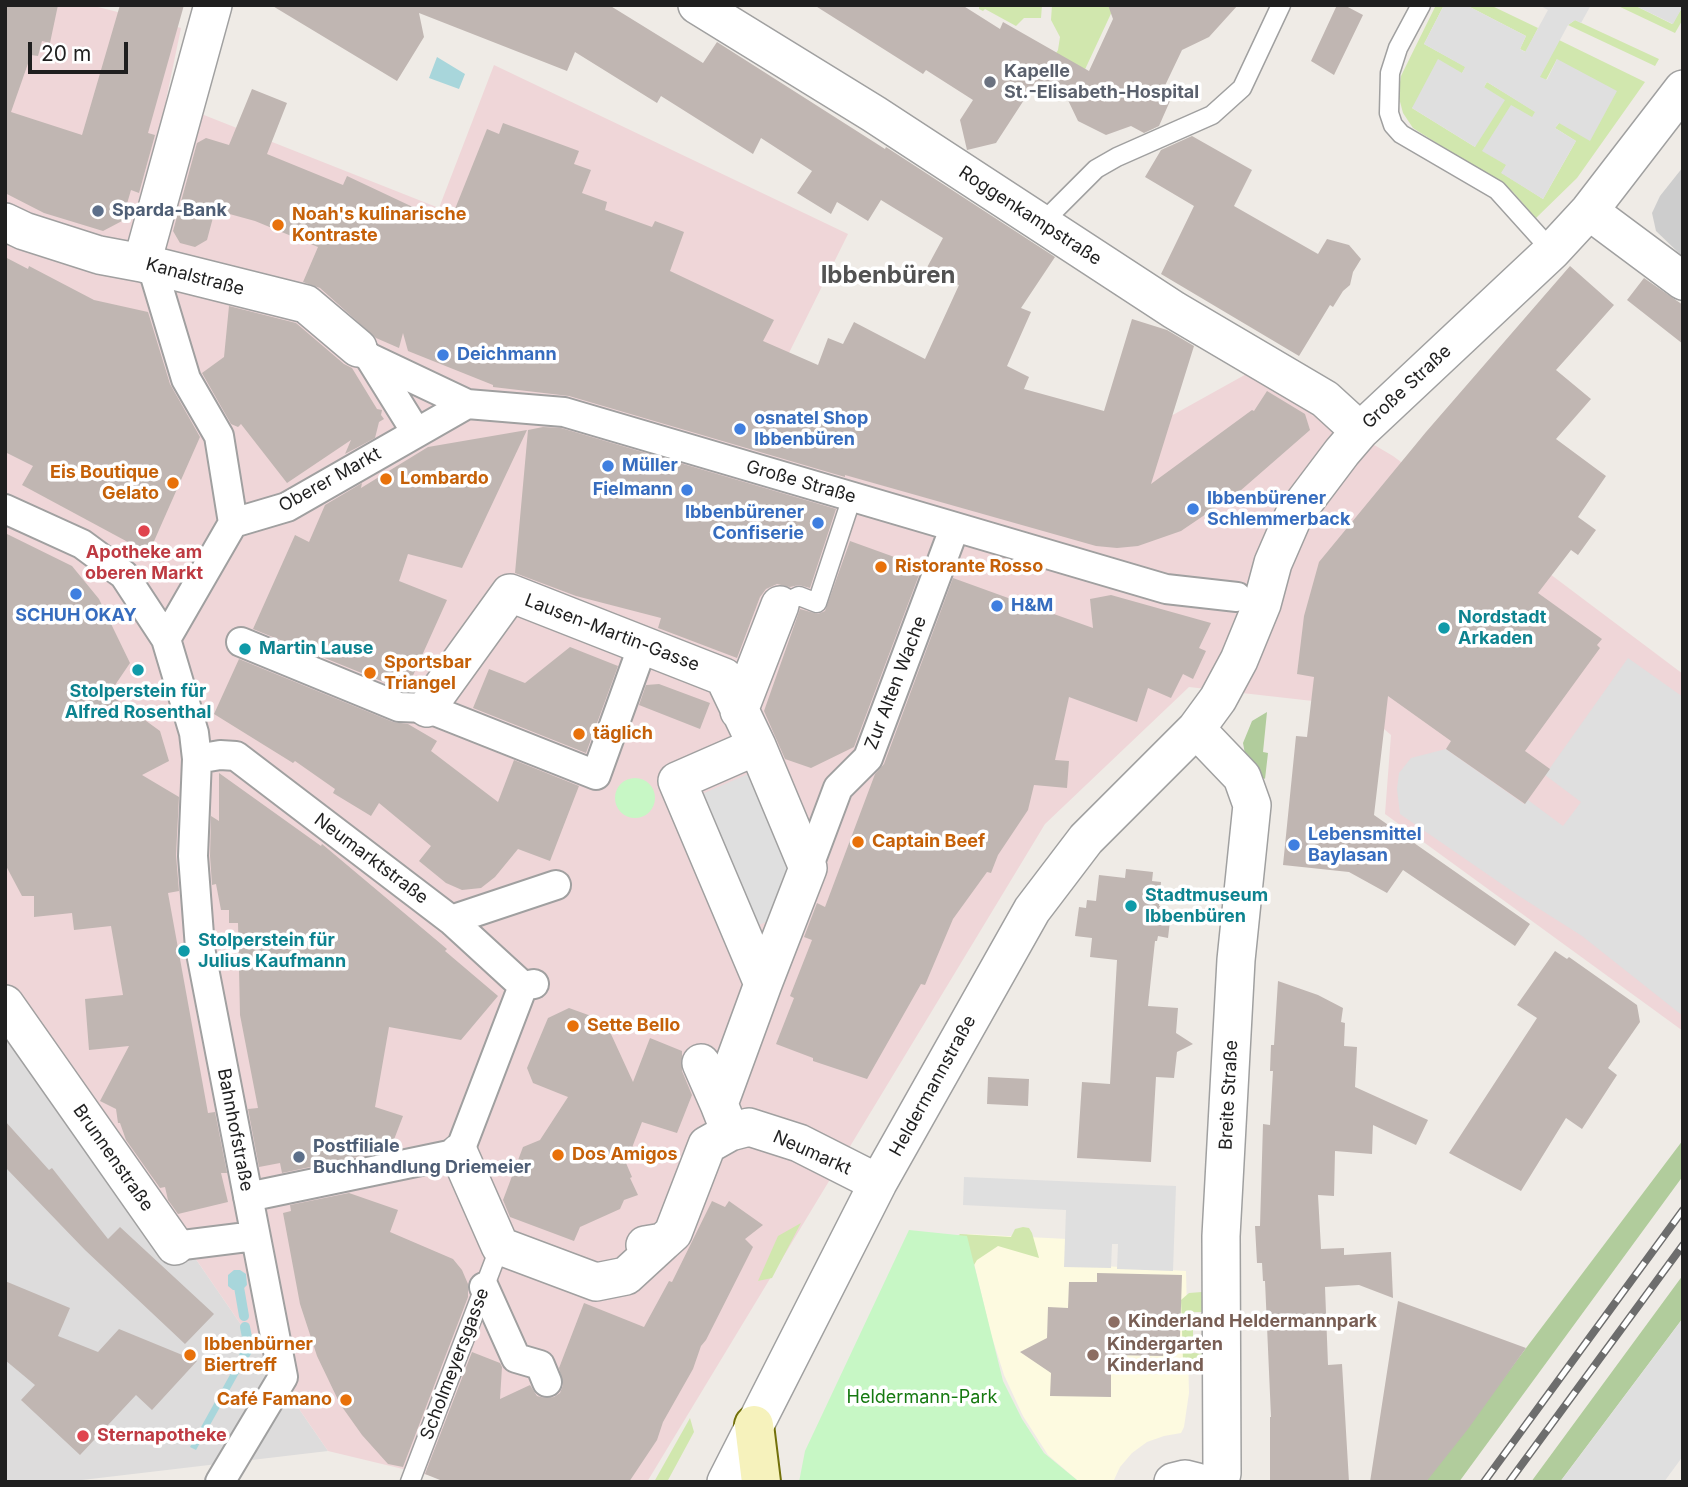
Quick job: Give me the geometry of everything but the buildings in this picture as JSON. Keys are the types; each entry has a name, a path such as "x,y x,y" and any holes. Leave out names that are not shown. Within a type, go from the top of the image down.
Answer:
{"main road":[{"path":"754,1425 761,1482"}],"street":[{"path":"166,639 233,523 219,436 186,379 147,264 213,5"},
{"name":"Roggenkampstraße","path":"696,5 874,114 1174,310 1325,399 1360,431"},
{"name":"Große Straße","path":"1196,729 1218,699 1239,660 1262,604 1273,563 1293,517 1342,452 1360,431 1552,250 1589,211 1683,89"},
{"path":"1589,211 1683,281"},
{"name":"Kanalstraße","path":"5,222 24,232 99,255 147,264 306,304 364,353"},
{"path":"364,353 416,432"},
{"name":"Große Straße","path":"364,353 467,404 564,412 1166,589 1237,597"},
{"name":"Oberer Markt","path":"233,523 287,507 467,404"},
{"path":"5,509 82,544 124,575 166,639 194,733 197,759"},
{"name":"Zur Alten Wache","path":"808,868 838,788 868,758 954,528"},
{"name":"Lausen-Martin-Gasse","path":"427,708 510,593 724,677 757,746 808,868"},
{"path":"739,711 780,605"},
{"path":"241,642 399,707 427,708 596,775 643,645"},
{"name":"Heldermannstraße","path":"726,1482 878,1183 1032,910 1086,839 1196,729"},
{"name":"Breite Straße","path":"1196,729 1242,777 1251,805 1236,960 1222,1236 1220,1482"},
{"path":"757,746 677,781 763,984"},
{"name":"Neumarktstraße","path":"197,759 220,755 236,756 451,919 529,985 458,1153"},
{"name":"Bahnhofstraße","path":"197,759 193,856 200,948 283,1377 220,1482"},
{"path":"248,1197 458,1153 500,1246 596,1282 626,1276 654,1243 673,1233 707,1144 725,1118 763,984 808,868"},
{"path":"451,919 490,914 556,885"},
{"name":"Brunnenstraße","path":"5,1004 175,1246 255,1236"},
{"path":"701,1063 725,1118"},
{"name":"Neumarkt","path":"725,1118 799,1143 878,1183"},
{"path":"484,1287 516,1358 540,1365 547,1382"},
{"path":"1173,1482 1185,1479 1197,1482"}],"lane":[{"path":"1041,224 1096,169 1212,115 1242,88 1281,5"},
{"path":"1421,5 1398,48 1390,73 1389,113 1393,124 1401,134 1497,190 1552,250"},
{"path":"780,605 799,596 817,603 852,497"},
{"name":"Scholmeyersgasse","path":"410,1482 500,1246"}],"shaded area":[{"path":"5,5 90,5 181,28 166,100 439,208 494,65 848,234 782,367 1126,441 1250,372 1393,456 1683,674 1683,1031 1385,814 1391,735 1357,706 1189,687 1045,824 647,1482 457,1482 328,1451 5,982"},
{"path":"1444,5 1466,5 1526,36 1520,49 1525,52 1548,10 1539,5 1591,5 1581,23 1575,20 1568,25 1540,77 1547,80 1557,59 1617,91 1590,141 1559,123 1555,128 1576,141 1543,199 1501,173 1506,165 1482,151 1511,105 1532,117 1535,112 1487,82 1484,87 1505,100 1475,147 1412,108 1438,59 1462,73 1465,67 1424,44"},
{"path":"1634,5 1683,5 1683,6 1673,24"},
{"path":"1683,167 1683,257 1656,231 1652,213 1660,196"},
{"path":"1628,658 1683,697 1683,1016 1582,936 1400,814 1397,789 1399,773 1411,758 1446,749 1524,804 1528,800 1563,826 1581,802 1545,775"},
{"path":"748,774 789,867 766,922 752,928 695,797"},
{"path":"5,982 328,1451 65,1482 5,1482"},
{"path":"964,1177 1176,1186 1173,1271 1117,1269 1118,1244 1112,1244 1111,1268 1064,1267 1066,1210 963,1205"},
{"name":"Kindergarten Kinderland","path":"967,1234 1068,1239 1071,1264 1186,1271 1189,1393 1181,1433 1147,1442 1132,1453 1120,1467 1113,1482 1077,1480 1048,1455 1023,1416 1004,1375 991,1334"},
{"path":"1683,1318 1683,1456 1664,1482 1560,1482"}],"green space":[{"path":"979,5 1042,5 1041,18 1024,18 1016,26 985,9 979,9"},
{"path":"1052,5 1115,5 1081,78 1053,58 1058,50 1060,37 1051,20"},
{"path":"1436,5 1444,5 1424,44 1466,67 1462,73 1412,108 1475,147 1487,82 1536,112 1502,173 1543,199 1576,141 1555,128 1559,123 1557,59 1546,80 1539,77 1559,40 1645,82 1577,178 1536,218 1512,191 1413,128 1403,113 1398,94 1401,76"},
{"path":"1466,5 1490,5 1538,28 1526,52 1520,49 1526,36"},
{"path":"1616,5 1634,5 1672,24 1683,6 1683,19 1675,33"},
{"path":"1575,20 1659,59 1655,66 1568,25"},
{"path":"1267,712 1263,752 1268,753 1265,779 1258,775 1245,754 1243,743 1252,721"},
{"path":"635,778 643,779 649,784 654,790 654,806 649,812 643,817 635,818 627,817 621,812 616,806 615,798 616,790 621,784 627,779"},
{"path":"1683,1140 1683,1176 1459,1482 1425,1482"},
{"path":"801,1223 772,1278 758,1281 778,1236"},
{"path":"1029,1228 1032,1233 1039,1258 998,1246 974,1265 957,1237 960,1234 1011,1237 1015,1229"},
{"name":"Heldermann-Park","path":"909,1230 967,1236 1003,1381 1022,1419 1044,1453 1077,1480 1086,1482 799,1482 805,1451"},
{"path":"1683,1275 1683,1318 1560,1482 1531,1482"},
{"path":"1202,1292 1207,1296 1209,1312 1193,1312 1193,1353 1209,1354 1208,1361 1183,1361 1181,1300 1189,1293"},
{"path":"690,1418 694,1432 667,1482 654,1482"}],"water":[{"path":"437,57 465,74 459,89 429,78"},
{"path":"234,1270 246,1274 247,1285 242,1290 233,1290 228,1286 228,1275"},
{"path":"247,1344 253,1348 196,1450 190,1447"}],"waterway":[{"path":"239,1287 244,1316"},
{"path":"244,1356 249,1347 245,1327"}],"railway":[{"path":"1484,1482 1683,1210"},
{"path":"1509,1482 1683,1245"}],"place":[{"name":"Kapelle St.-Elisabeth-Hospital","path":"990,82"},
{"name":"Sparda-Bank","path":"98,211"},
{"name":"Noah's kulinarische Kontraste","path":"278,225"},
{"name":"Deichmann","path":"443,355"},
{"name":"osnatel Shop Ibbenbüren","path":"740,429"},
{"name":"Müller","path":"608,466"},
{"name":"Lombardo","path":"386,479"},
{"name":"Eis Boutique Gelato","path":"173,483"},
{"name":"Fielmann","path":"687,490"},
{"name":"Ibbenbürener Schlemmerback","path":"1193,509"},
{"name":"Ibbenbürener Confiserie","path":"818,523"},
{"name":"Apotheke am oberen Markt","path":"144,531"},
{"name":"Ristorante Rosso","path":"881,567"},
{"name":"SCHUH OKAY","path":"76,594"},
{"name":"H&M","path":"997,606"},
{"name":"Nordstadt Arkaden","path":"1444,628"},
{"name":"Martin Lause","path":"245,649"},
{"name":"Stolperstein für Alfred Rosenthal","path":"138,670"},
{"name":"Sportsbar Triangel","path":"370,673"},
{"name":"täglich","path":"579,734"},
{"name":"Captain Beef","path":"858,842"},
{"name":"Lebensmittel Baylasan","path":"1294,845"},
{"name":"Stadtmuseum Ibbenbüren","path":"1131,906"},
{"name":"Stolperstein für Julius Kaufmann","path":"184,951"},
{"name":"Sette Bello","path":"573,1026"},
{"name":"Dos Amigos","path":"558,1155"},
{"name":"Postfiliale Buchhandlung Driemeier","path":"299,1157"},
{"name":"Kinderland Heldermannpark","path":"1114,1322"},
{"name":"Ibbenbürner Biertreff","path":"190,1355"},
{"name":"Kindergarten Kinderland","path":"1093,1355"},
{"name":"Café Famano","path":"346,1400"},
{"name":"Sternapotheke","path":"83,1436"}],"district":[{"name":"Ibbenbüren","path":"888,276"}]}
